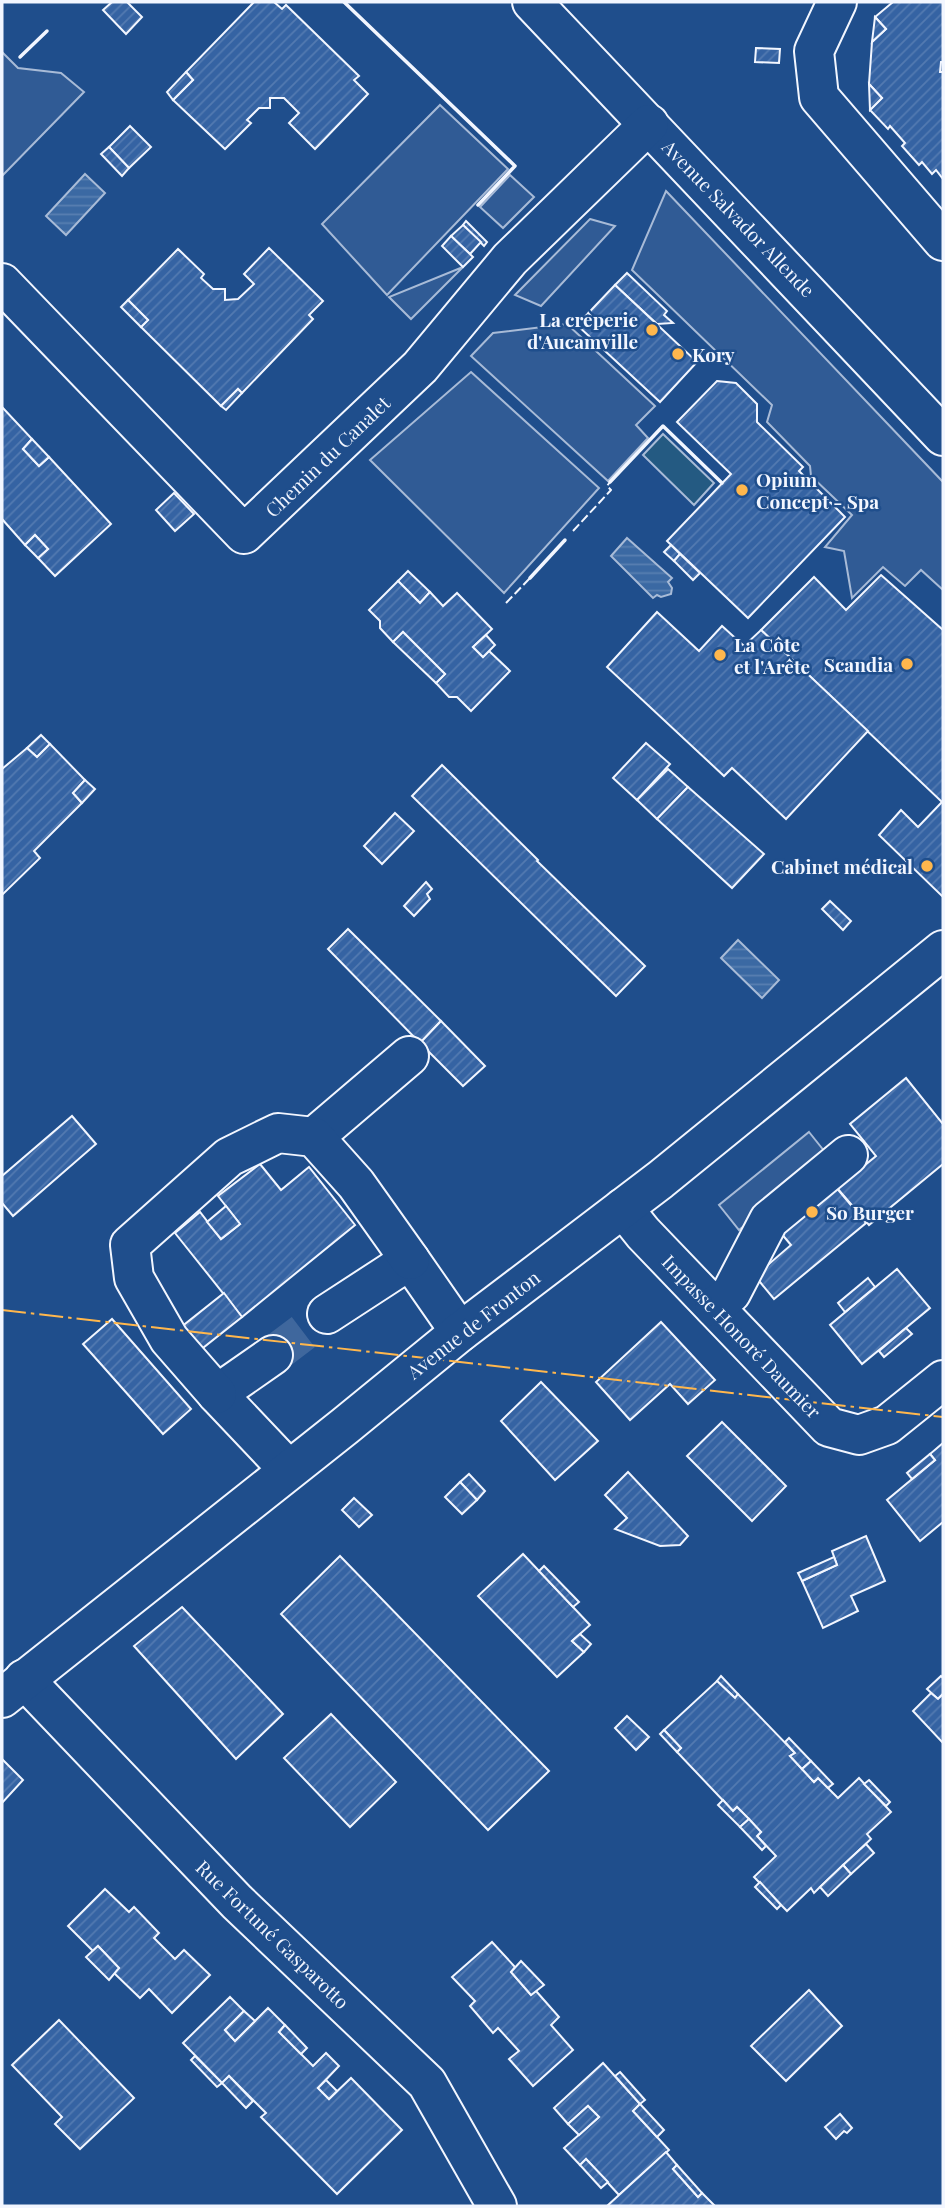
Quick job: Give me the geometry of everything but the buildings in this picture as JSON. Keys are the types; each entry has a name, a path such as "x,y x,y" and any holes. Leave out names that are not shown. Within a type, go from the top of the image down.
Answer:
{"street":[{"name":"Avenue Salvador Allende","path":"532,2 943,436"},
{"path":"837,2 814,51 819,97 943,241"},
{"name":"Chemin du Canalet","path":"2,283 244,534 420,367 510,259 649,124"},
{"name":"Avenue de Fronton","path":"13,1688 460,1332 660,1180 943,950"},
{"path":"314,1137 409,1056"},
{"path":"288,1469 169,1339 134,1278 130,1245 229,1157 278,1133 314,1137 356,1184 460,1332"},
{"path":"714,1307 731,1293 769,1220 848,1155"},
{"name":"Impasse Honoré Daumier","path":"623,1208 643,1234 829,1427 859,1435 887,1425 943,1380"},
{"path":"327,1314 410,1260"},
{"path":"217,1394 273,1355"},
{"name":"Rue Fortuné Gasparotto","path":"13,1688 427,2083 496,2206"}],"shaded area":[{"path":"2,52 18,68 61,73 84,92 2,176"},
{"path":"440,105 508,169 387,295 322,224"},
{"path":"85,174 105,193 66,235 46,216"},
{"path":"510,175 534,197 503,228 480,207"},
{"path":"666,191 943,482 943,590 921,570 905,586 883,567 852,598 844,551 825,547 852,515 811,476 810,466 767,422 772,405 632,270"},
{"path":"590,219 615,226 541,306 515,295"},
{"path":"463,267 411,319 389,297"},
{"path":"567,324 655,406 636,425 648,438 608,481 471,356 493,333"},
{"path":"471,372 599,488 504,593 370,460"},
{"path":"663,434 714,483 694,505 643,455"},
{"path":"627,538 672,578 668,582 672,588 671,594 653,598 611,556"},
{"path":"738,940 779,980 762,998 721,958"},
{"path":"809,1132 829,1157 739,1230 719,1205"}],"tunnel":[{"path":"273,1355 327,1314"}],"fence":[{"path":"573,531 611,490 607,486 610,482"},
{"path":"506,603 530,578"}],"wall":[{"path":"344,2 515,166 478,205"},
{"path":"20,57 47,31"},
{"path":"610,482 663,426 722,483"},
{"path":"530,578 565,540"}],"power":[{"path":"2,1310 943,1417"}],"place":[{"name":"La crêperie d'Aucamville","path":"652,330"},
{"name":"Kory","path":"678,354"},
{"name":"Opium Concept - Spa","path":"742,490"},
{"name":"La Côte et l'Arête","path":"720,655"},
{"name":"Scandia","path":"907,664"},
{"name":"Cabinet médical","path":"927,866"},
{"name":"So Burger","path":"812,1212"}]}
